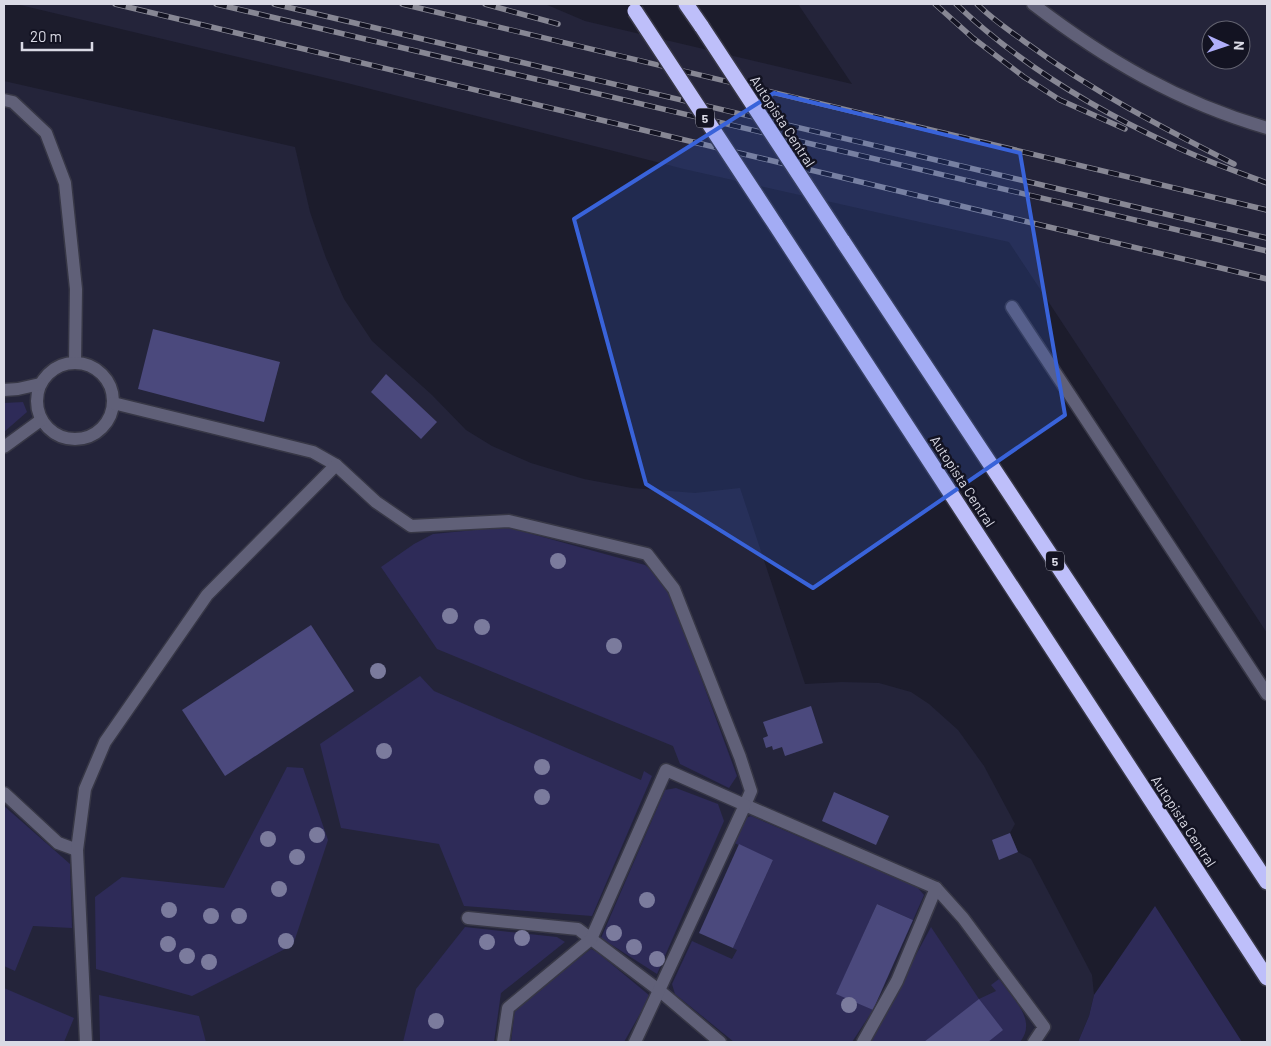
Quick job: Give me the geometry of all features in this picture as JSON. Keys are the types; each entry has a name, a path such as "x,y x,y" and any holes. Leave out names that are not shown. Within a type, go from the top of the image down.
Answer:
{"highway":[{"name":"Autopista Central","path":"686,4 1267,882"},
{"name":"Autopista Central","path":"633,8 1267,978"}],"lane":[{"path":"1033,4 1067,30 1109,58 1152,82 1198,104 1267,128"},
{"path":"4,100 13,102 46,133 65,183 76,290 76,362"},
{"path":"1012,307 1267,694"},
{"path":"76,362 88,365 99,371 112,390 113,403 109,418 101,429 88,438 74,440 58,436 48,429 41,420 36,407 36,397 40,384 48,373 63,364 76,362"},
{"path":"4,390 40,384"},
{"path":"113,403 313,452 336,465 376,502 411,526 509,521 647,554 674,589 752,791 660,992 635,1042"},
{"path":"4,447 41,420"},
{"path":"86,1042 77,850 85,789 105,742 207,595 336,465"},
{"path":"503,1042 508,1008 591,939 666,770 936,888 963,918 1044,1028 1034,1042"},
{"path":"4,793 58,843 77,850"},
{"path":"863,1042 897,980 936,888"},
{"path":"468,918 578,929 660,992 720,1042"}],"highlighted area":[{"path":"774,93 1020,153 1065,415 813,588 646,484 574,219"}],"shaded area":[{"path":"16,4 545,4 585,21 852,84 798,4 1267,4 1267,633 1009,242 684,169 347,83"},
{"path":"4,81 295,147 310,212 326,258 344,299 372,341 432,395 466,430 492,446 531,463 584,479 632,488 695,493 740,488 805,684 879,683 911,692 929,704 958,730 984,766 1015,824 1010,833 1018,852 1031,859 1092,975 1094,995 1089,1016 1078,1042 4,1042"},
{"path":"23,402 27,412 4,432 4,403"},
{"path":"506,527 645,565 656,573 672,599 737,776 729,788 680,764 673,746 437,649 381,567 414,544 433,534"},
{"path":"420,676 434,691 641,780 644,771 652,776 592,916 464,906 439,844 341,828 320,744"},
{"path":"287,767 303,768 328,840 293,945 192,996 96,969 95,897 122,877 224,888"},
{"path":"676,788 718,804 724,821 657,974 601,938 665,790"},
{"path":"4,806 70,864 72,928 33,926 15,971 4,966"},
{"path":"751,816 917,887 924,895 913,920 877,904 837,993 873,1010 852,1042 734,1042 675,994 672,984 692,941 732,959 737,950 733,948 773,860 732,842 743,819"},
{"path":"1155,906 1242,1042 1078,1042 1089,1016 1094,995"},
{"path":"465,927 557,937 565,942 501,993 494,1042 403,1042 416,989"},
{"path":"931,927 979,999 996,991 991,985 999,979 1016,1001 1025,1017 1025,1034 1020,1042 869,1042"},
{"path":"591,949 650,996 624,1042 511,1042 515,1008"},
{"path":"4,988 74,1018 64,1042 4,1042"},
{"path":"99,995 199,1016 206,1042 100,1042"}],"building":[{"path":"153,329 280,362 264,422 138,389"},
{"path":"386,374 437,422 421,439 371,392"},
{"path":"311,625 354,691 225,776 182,710"},
{"path":"811,706 823,743 785,756 782,747 773,750 772,746 766,748 763,738 768,736 763,722"},
{"path":"834,792 889,816 876,845 822,821"},
{"path":"1010,833 1018,852 999,860 992,840"},
{"path":"739,844 773,860 733,948 699,933"},
{"path":"877,904 913,920 873,1010 836,994"},
{"path":"979,999 1003,1030 988,1042 924,1042"}],"railway":[{"path":"115,4 1267,279"},
{"path":"216,4 1267,251"},
{"path":"274,4 1267,238"},
{"path":"402,4 1267,210"},
{"path":"485,4 558,24"},
{"path":"935,4 973,38 1024,77 1060,100 1125,129"},
{"path":"956,4 1005,46 1086,100 1143,131 1184,150 1267,183"},
{"path":"977,4 1008,30 1077,78 1154,123 1234,164"}]}
